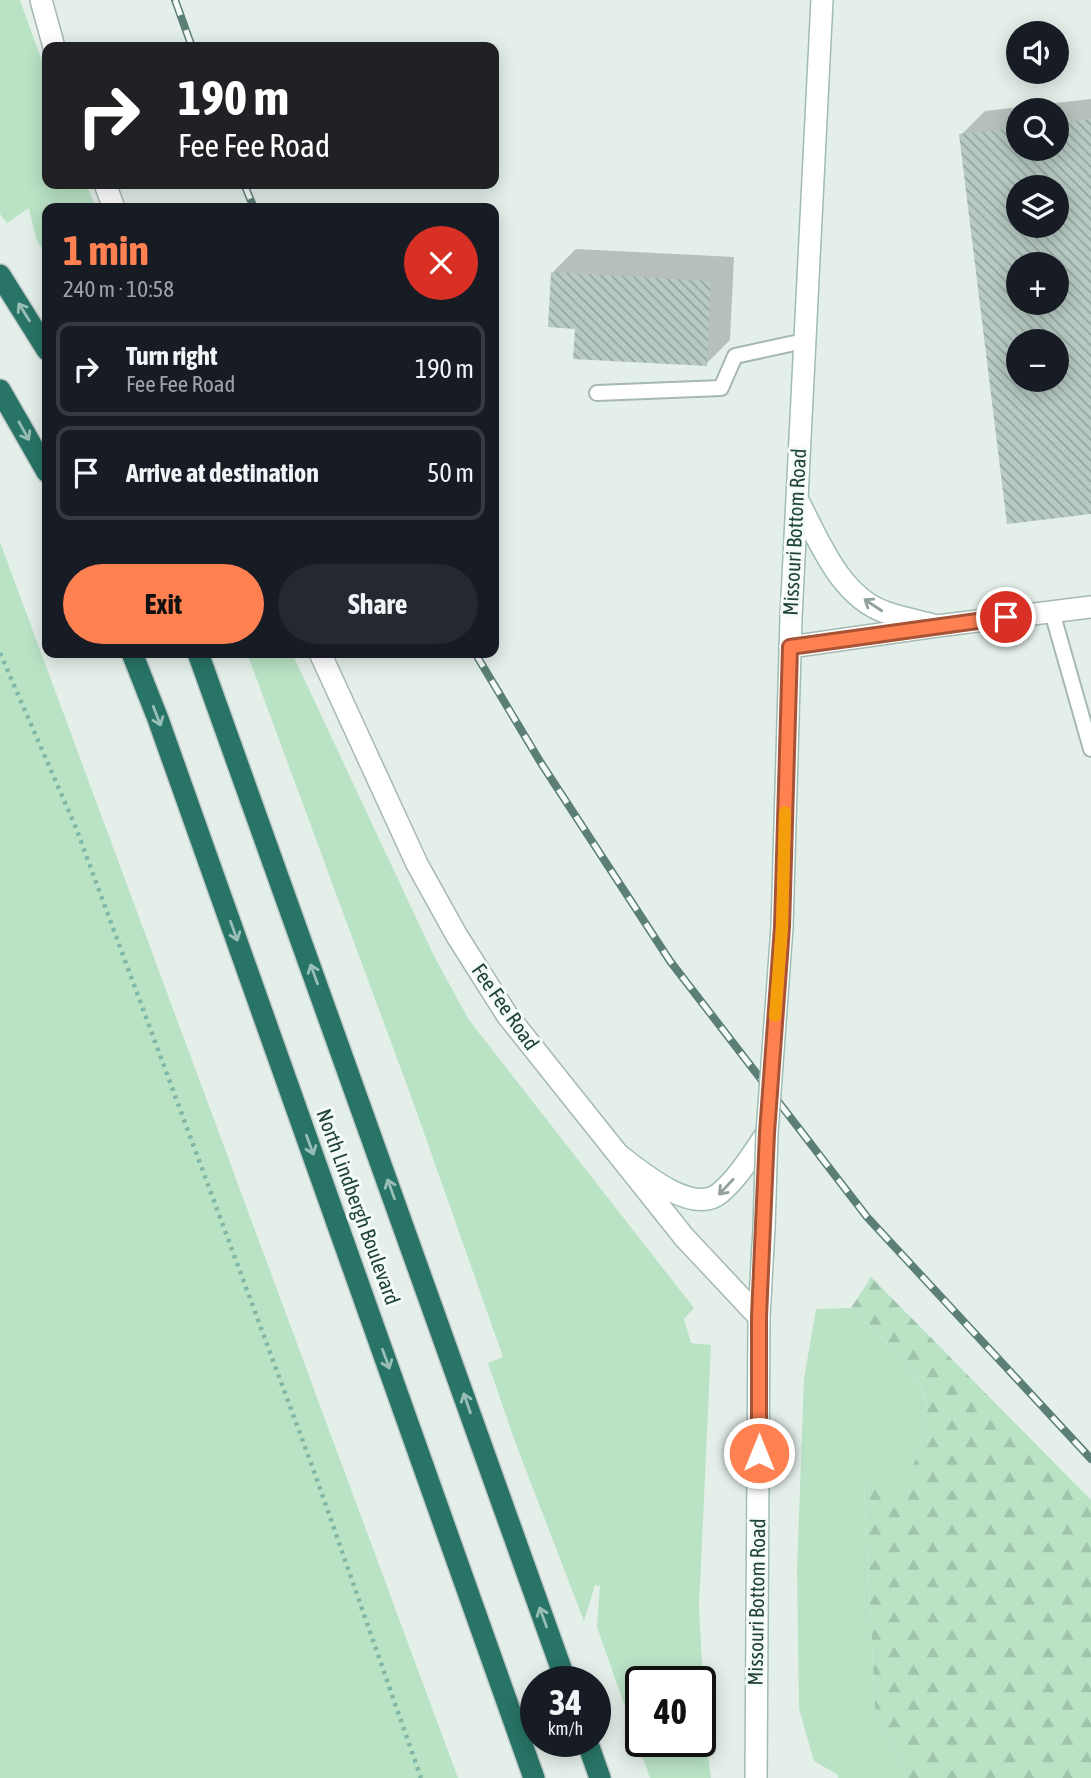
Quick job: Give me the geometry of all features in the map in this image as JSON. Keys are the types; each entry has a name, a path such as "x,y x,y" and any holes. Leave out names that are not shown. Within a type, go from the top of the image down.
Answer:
{"highway":[{"path":"0,275 42,342"},
{"path":"0,390 42,463"},
{"name":"North Lindbergh Boulevard","path":"134,658 168,745 534,1778"},
{"name":"North Lindbergh Boulevard","path":"200,658 559,1666"},
{"path":"593,1757 600,1778"}],"street":[{"path":"41,0 53,42"},
{"name":"Missouri Bottom Road","path":"756,1778 759,1317 767,1133 782,927 796,497 822,0"},
{"path":"796,497 830,563 856,595 883,612 937,626"},
{"path":"790,647 1091,607"},
{"name":"Fee Fee Road","path":"322,658 417,864 457,936 507,1015 684,1237 759,1317"},
{"path":"619,1155 671,1192 698,1200 718,1196 737,1175 767,1133"}],"lane":[{"path":"597,393 721,388 735,356 804,341"},
{"path":"1052,612 1091,749"}],"path":[{"path":"0,653 76,828 315,1475 421,1778"}],"green space":[{"path":"0,0 20,0 42,61 42,189 88,189 94,203 42,203 42,248 36,239 29,208 7,223 0,214"},
{"path":"0,542 458,1778 0,1778"},
{"path":"249,658 294,658 434,956 469,1020 694,1308 684,1319 691,1343 711,1345 699,1606 702,1666 625,1666 625,1707 597,1627 600,1586 595,1585 584,1621 514,1439 488,1363 503,1357 412,1099"},
{"path":"871,1277 1091,1500 1091,1778 907,1778 875,1707 864,1482 905,1485 923,1437 927,1406 918,1380 908,1367 851,1308"},
{"path":"851,1308 908,1367 918,1381 927,1407 923,1437 905,1486 864,1482 875,1707 907,1778 838,1778 838,1775 814,1761 799,1709 797,1569 804,1379 816,1309"},
{"path":"643,1757 708,1757 711,1778 650,1778"}],"building":[{"path":"1091,119 1091,514 1007,524 959,134 1006,129 1006,161 1069,161 1069,122"},
{"path":"551,272 711,281 707,366 573,359 575,329 548,327"}],"railway":[{"path":"175,0 190,42"},
{"path":"246,189 252,203"},
{"path":"478,658 541,763 670,961 867,1217 1091,1459"}],"slow traffic":[{"path":"775,1016 782,927 785,812"}],"route":[{"path":"759,1453 759,1317 767,1133 782,927 790,647 1006,617"}]}
